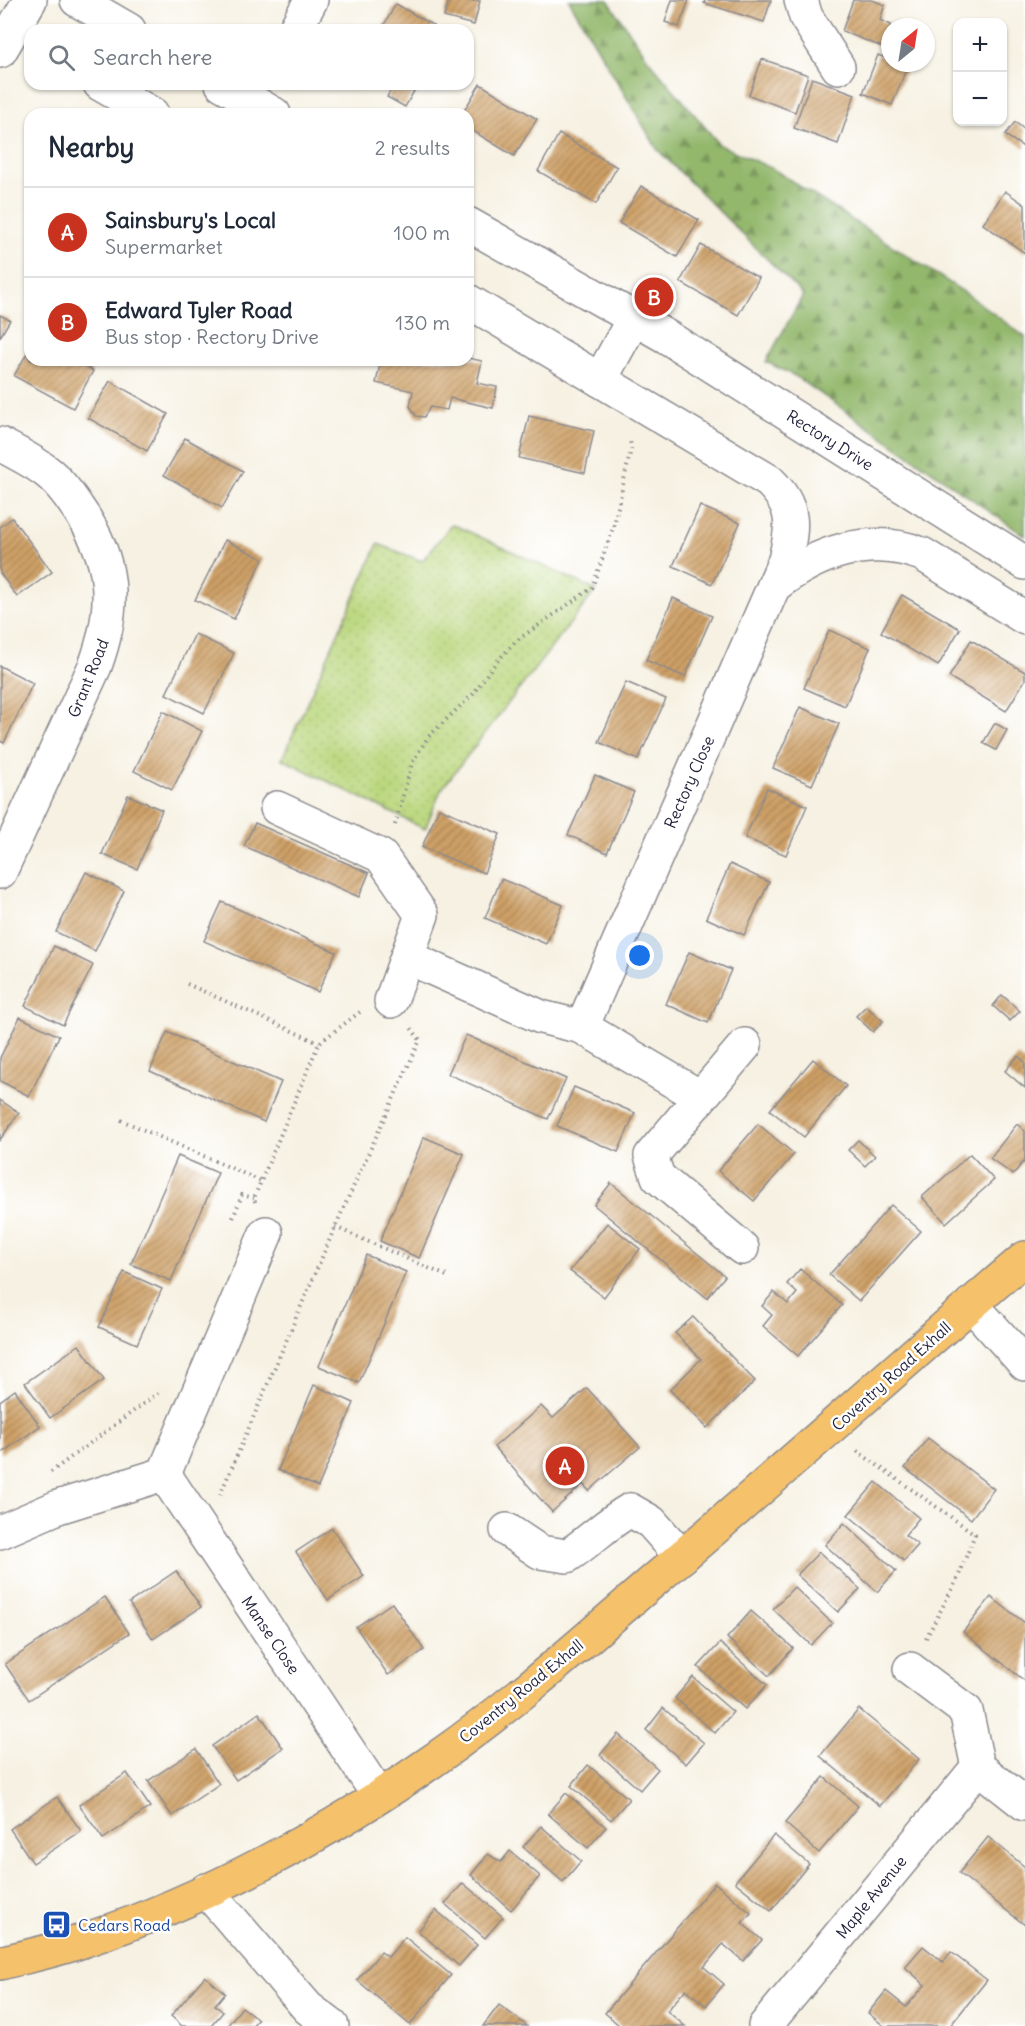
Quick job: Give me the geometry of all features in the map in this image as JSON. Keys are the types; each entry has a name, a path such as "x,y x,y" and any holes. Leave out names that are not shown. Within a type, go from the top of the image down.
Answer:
{"main road":[{"name":"Coventry Road Exhall","path":"0,1963 83,1941 157,1913 206,1890 310,1838 438,1757 501,1710 682,1557 1025,1258"}],"street":[{"path":"77,0 119,24"},
{"path":"298,24 311,0"},
{"path":"801,0 806,17 838,67"},
{"path":"110,90 142,108"},
{"path":"237,90 265,101"},
{"name":"Rectory Drive","path":"474,227 634,318 1025,563"},
{"path":"474,306 614,388 634,318"},
{"name":"Rectory Close","path":"582,1028 785,560 791,519 782,494 769,481 614,388"},
{"name":"Grant Road","path":"0,444 48,473 86,519 99,545 109,575 111,605 106,636 95,666 0,872"},
{"path":"774,586 816,559 840,550 865,545 905,548 922,554 1025,618"},
{"path":"277,808 381,856 422,915 391,1001"},
{"path":"407,957 541,1017 582,1028 700,1097"},
{"path":"742,1248 658,1177 651,1156 745,1045"},
{"path":"0,1532 58,1506 164,1474 266,1233"},
{"path":"971,1304 1025,1364"},
{"name":"Manse Close","path":"164,1474 379,1796"},
{"path":"507,1530 540,1552 567,1556 630,1509 651,1522 682,1557"},
{"path":"910,1669 966,1711 978,1767 1025,1804"},
{"name":"Maple Avenue","path":"765,2026 978,1767"},
{"path":"206,1890 308,2008 332,2026"}],"path":[{"path":"381,856 399,816 403,791 412,763 428,738 473,694 492,667 516,641 592,588 614,525 631,449 614,388"},
{"path":"187,984 319,1043"},
{"path":"203,1534 335,1227 420,1040 391,1001 369,1005 319,1043 254,1198 266,1233"},
{"path":"121,1120 261,1181"},
{"path":"229,1227 242,1195 254,1198"},
{"path":"335,1227 449,1277"},
{"path":"44,1477 158,1395 162,1384"},
{"path":"829,1431 975,1534 957,1580 910,1669"}],"green space":[{"path":"569,0 608,0 648,59 720,145 773,169 967,294 1025,337 1025,536 795,376 766,362 803,295 657,149"},
{"path":"452,524 596,590 441,790 425,829 282,759 378,544 422,561"}],"building":[{"path":"449,0 480,1 474,25 444,17"},
{"path":"672,0 689,0 679,27 665,22"},
{"path":"705,0 771,0 764,22 704,3"},
{"path":"853,0 872,0 885,5 880,20 881,47 842,31"},
{"path":"396,4 431,24 384,24"},
{"path":"878,55 881,56 881,72 905,72 892,105 863,93"},
{"path":"762,59 808,75 795,112 749,95"},
{"path":"812,78 855,94 838,144 794,128"},
{"path":"480,84 537,119 514,156 474,132 474,108 466,108"},
{"path":"391,90 415,90 405,107 387,97"},
{"path":"1015,122 1025,130 1025,148 1005,135"},
{"path":"559,134 617,167 596,204 538,171"},
{"path":"641,186 699,220 677,257 619,223"},
{"path":"1005,191 1025,205 1025,253 983,224"},
{"path":"701,245 759,278 738,315 680,282"},
{"path":"0,315 10,320 0,337"},
{"path":"24,358 24,366 84,366 93,371 73,408 14,376"},
{"path":"474,359 482,361 477,383 497,387 493,408 450,398 447,410 430,407 424,417 416,416 410,406 413,391 376,383 380,366 474,366"},
{"path":"110,381 168,414 147,451 88,418"},
{"path":"529,416 594,431 585,473 519,458"},
{"path":"185,438 243,471 222,508 164,475"},
{"path":"700,506 740,523 712,584 673,566"},
{"path":"12,518 52,572 17,597 0,573 0,527"},
{"path":"225,540 263,559 234,619 195,600"},
{"path":"902,595 960,629 938,666 881,632"},
{"path":"673,598 712,616 685,677 646,660"},
{"path":"829,630 870,648 845,706 804,688"},
{"path":"195,634 234,653 204,713 166,694"},
{"path":"971,640 1025,672 1025,680 1006,711 949,677"},
{"path":"0,666 33,683 4,743 0,741"},
{"path":"626,682 666,699 638,760 599,742"},
{"path":"800,707 839,724 812,785 773,768"},
{"path":"163,711 202,731 172,790 134,771"},
{"path":"995,723 1007,730 996,750 983,743"},
{"path":"595,775 634,792 607,853 568,835"},
{"path":"767,788 807,806 786,855 745,838"},
{"path":"128,795 162,810 137,869 102,854"},
{"path":"439,808 500,834 484,873 422,847"},
{"path":"255,823 369,873 359,897 244,846"},
{"path":"730,864 769,882 744,935 706,918"},
{"path":"86,872 124,891 95,951 56,932"},
{"path":"501,879 563,905 546,944 485,918"},
{"path":"222,902 336,952 318,992 204,941"},
{"path":"54,946 93,965 63,1025 25,1006"},
{"path":"689,952 731,970 708,1023 666,1004"},
{"path":"1002,995 1020,1011 1010,1021 993,1006"},
{"path":"866,1006 883,1021 873,1032 856,1016"},
{"path":"20,1017 59,1036 29,1096 0,1081 0,1058"},
{"path":"167,1032 281,1082 264,1122 150,1071"},
{"path":"466,1035 566,1079 548,1119 448,1074"},
{"path":"1018,1056 1025,1062 1025,1088 1005,1071"},
{"path":"813,1059 846,1086 804,1137 770,1110"},
{"path":"574,1087 635,1113 618,1152 557,1126"},
{"path":"0,1100 19,1113 0,1140"},
{"path":"758,1124 794,1154 754,1201 718,1171"},
{"path":"1017,1124 1025,1131 1025,1163 1023,1162 1013,1175 990,1158"},
{"path":"424,1137 464,1154 419,1258 380,1241"},
{"path":"858,1140 875,1156 865,1166 848,1150"},
{"path":"970,1154 994,1180 946,1223 922,1197"},
{"path":"178,1156 218,1173 171,1281 131,1264"},
{"path":"611,1183 725,1276 707,1298 594,1205"},
{"path":"891,1205 921,1231 859,1301 829,1275"},
{"path":"607,1223 640,1249 604,1297 570,1271"},
{"path":"366,1255 406,1272 359,1383 319,1366"},
{"path":"800,1269 842,1305 798,1356 763,1326 772,1315 762,1306 774,1292 788,1304 797,1293 787,1284"},
{"path":"124,1272 162,1289 137,1344 99,1327"},
{"path":"693,1317 755,1381 707,1428 670,1390 701,1359 675,1333"},
{"path":"79,1345 104,1380 50,1418 25,1383"},
{"path":"314,1385 354,1403 318,1487 278,1470"},
{"path":"587,1388 640,1447 589,1491 583,1484 552,1512 494,1447 541,1406 553,1418"},
{"path":"15,1390 40,1426 0,1454 0,1401"},
{"path":"928,1438 994,1489 971,1519 905,1468"},
{"path":"876,1482 919,1518 905,1535 918,1545 904,1561 848,1515"},
{"path":"844,1523 896,1571 877,1592 825,1545"},
{"path":"332,1528 364,1576 328,1600 296,1552"},
{"path":"819,1552 860,1589 838,1612 797,1575"},
{"path":"176,1571 201,1607 153,1639 129,1603"},
{"path":"794,1587 832,1623 811,1645 773,1609"},
{"path":"105,1597 129,1633 29,1700 5,1664"},
{"path":"991,1597 1025,1623 1025,1681 963,1632"},
{"path":"392,1603 424,1650 388,1675 356,1627"},
{"path":"751,1611 793,1648 769,1676 727,1638"},
{"path":"720,1643 767,1685 745,1709 698,1667"},
{"path":"693,1677 733,1712 715,1733 675,1698"},
{"path":"663,1708 704,1743 686,1764 646,1730"},
{"path":"859,1709 919,1759 880,1806 820,1756"},
{"path":"259,1713 283,1748 236,1780 212,1746"},
{"path":"618,1734 658,1769 640,1790 600,1755"},
{"path":"196,1749 219,1784 172,1816 148,1781"},
{"path":"588,1765 629,1799 611,1820 571,1786"},
{"path":"127,1773 150,1807 103,1839 79,1805"},
{"path":"824,1777 858,1806 819,1853 785,1823"},
{"path":"566,1793 606,1827 588,1848 548,1814"},
{"path":"57,1797 81,1831 33,1863 10,1829"},
{"path":"541,1826 581,1861 563,1882 523,1847"},
{"path":"774,1835 809,1864 771,1911 735,1882"},
{"path":"988,1837 1025,1867 1025,1925 959,1873"},
{"path":"510,1851 540,1876 511,1910 471,1875 488,1854 501,1862"},
{"path":"463,1883 503,1917 485,1938 445,1904"},
{"path":"715,1883 751,1913 742,1923 762,1940 743,1961 723,1944 704,1967 724,1984 706,2006 686,1989 667,2011 685,2026 620,2026 605,2013"},
{"path":"436,1910 477,1945 459,1966 418,1931"},
{"path":"405,1937 451,1975 410,2025 357,1980 381,1952 388,1957"},
{"path":"923,1946 943,1962 951,1952 987,1980 950,2026 884,2026 868,2013 886,1991 906,2007 925,1985 905,1967"},
{"path":"205,1976 225,1993 215,2005 223,2012 211,2026 182,2026 171,2016"},
{"path":"499,2005 521,2021 527,2026 483,2026"},
{"path":"242,2007 258,2019 252,2026 227,2026"}],"place":[{"name":"Edward Tyler Road","path":"654,297"},
{"name":"Sainsbury's Local","path":"565,1466"},
{"name":"Cedars Road","path":"57,1925"}]}
